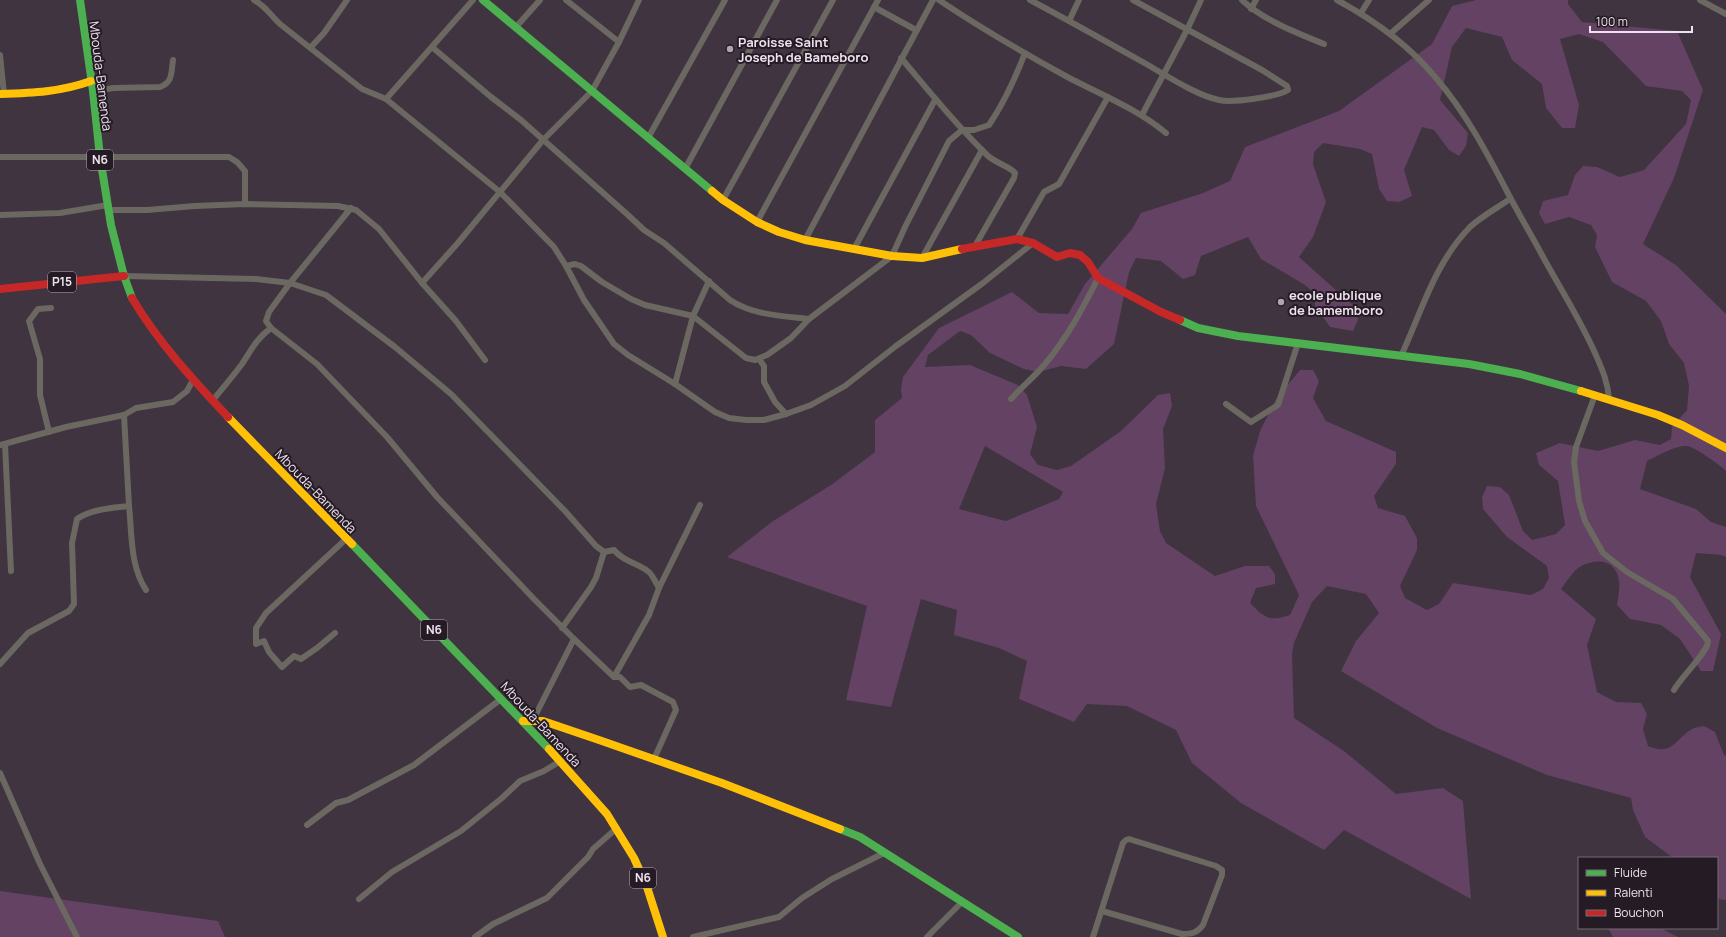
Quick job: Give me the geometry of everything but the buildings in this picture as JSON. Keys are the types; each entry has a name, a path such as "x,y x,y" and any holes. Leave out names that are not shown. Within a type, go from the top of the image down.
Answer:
{"main road":[{"name":"Mbouda-Bamenda","path":"80,0 93,91 100,157 116,248 131,296 142,315 193,380 522,720 607,814 617,828 634,858 647,887 663,937"},
{"path":"482,0 723,200 757,222 779,232 805,240 854,250 892,256 922,258 975,246 1017,239 1033,243 1057,257 1070,253 1080,255 1088,262 1098,278 1161,312 1198,328 1238,336 1402,354 1492,368 1609,399 1667,419 1726,448"},
{"path":"2,94 48,92 71,88 91,81"},
{"name":"P15","path":"0,289 124,276"},
{"path":"522,720 543,721 722,783 835,826 860,837 1018,937"}],"street":[{"path":"254,0 268,9 280,24 311,47 362,89 386,99 500,192 546,239 566,266 584,300 614,344 628,355 675,384 715,412 729,418 764,420 786,414 811,404 846,386 896,346 983,283 1033,243"},
{"path":"311,47 324,33 347,0"},
{"path":"386,99 473,0"},
{"path":"516,27 540,0"},
{"path":"566,0 620,42"},
{"path":"422,283 457,244 543,140 592,91 620,42 639,0"},
{"path":"648,138 724,0"},
{"path":"686,169 777,0"},
{"path":"723,200 833,0"},
{"path":"757,222 878,0"},
{"path":"805,240 933,0"},
{"path":"939,0 986,31 1142,115 1166,133"},
{"path":"1030,0 1164,74 1205,95 1222,101 1253,99 1288,90 1287,86 1262,70 1133,0"},
{"path":"1069,21 1079,0"},
{"path":"1142,115 1187,30 1201,0"},
{"path":"1242,0 1251,9 1324,44"},
{"path":"1251,9 1256,0"},
{"path":"1336,0 1361,13 1390,34 1424,65 1445,89 1477,136 1510,199 1587,334 1604,373 1608,386 1609,399"},
{"path":"1361,13 1369,0"},
{"path":"1390,34 1429,0"},
{"path":"1700,0 1726,14"},
{"path":"874,7 916,30"},
{"path":"432,47 491,97 521,120 644,230 664,243 730,300 746,308 778,315 809,319"},
{"path":"566,266 575,264 581,266 602,282 631,299 645,305 693,316 743,356 750,360 759,359 791,338 809,319 892,256 905,226 949,141 962,130 974,130 989,125 999,110 1012,84 1025,53"},
{"path":"0,55 2,94"},
{"path":"901,58 935,100 962,130 998,164 1013,170 1015,175 975,246"},
{"path":"93,91 114,88 160,87 169,82 173,60"},
{"path":"1017,239 1044,192 1059,184 1108,96"},
{"path":"854,250 935,100"},
{"path":"922,258 982,150"},
{"path":"0,157 229,157 237,162 245,171 245,204"},
{"path":"1402,354 1432,282 1443,264 1471,226 1510,199"},
{"path":"0,215 60,213 108,207 147,210 245,204 338,206 351,208 362,214 379,229 422,283 456,321 485,360"},
{"path":"351,208 290,283 269,312 266,321 271,328 317,364 392,442 437,497 562,628 614,677 620,677 630,687 641,685 673,702 676,710 654,759"},
{"path":"124,276 256,279 290,283 326,295 362,321 441,386 564,511 596,546 604,552 614,550 621,558 632,562 649,572 659,588"},
{"path":"1011,399 1045,365 1061,343 1086,303 1098,278"},
{"path":"675,384 693,316 709,281"},
{"path":"49,432 40,395 40,359 29,321 38,309 51,308"},
{"path":"213,400 243,363 252,346 271,328"},
{"path":"1226,404 1251,422 1278,405 1298,343"},
{"path":"759,359 764,366 764,382 775,402 786,414"},
{"path":"11,571 2,444 124,415 136,408 173,402 187,391 193,380"},
{"path":"1595,395 1576,447 1574,462 1579,501 1585,521 1603,553 1627,572 1673,599 1708,641 1707,648 1678,682 1674,690"},
{"path":"124,415 129,506 135,568 139,579 146,590"},
{"path":"614,677 649,615 659,588 700,505"},
{"path":"0,664 28,633 69,611 74,604 72,543 77,519 82,515 102,510 129,506"},
{"path":"335,633 301,659 294,656 282,667 269,652 264,642 256,644 255,637 256,628 266,613 346,539"},
{"path":"562,628 592,587 604,552"},
{"path":"532,720 574,639"},
{"path":"307,825 336,803 348,800 414,765 501,699"},
{"path":"359,900 392,872 461,831 520,782 544,772 559,762"},
{"path":"0,772 40,864 77,937"},
{"path":"475,937 493,924 547,898 617,828"},
{"path":"1093,937 1123,842 1126,840 1129,839 1216,866 1222,870 1222,875 1203,925 1199,931 1192,934 1182,934 1102,911"},
{"path":"694,937 779,917 802,898 832,879 884,853"},
{"path":"927,937 962,902"}],"shaded area":[{"path":"1476,0 1568,0 1568,4 1582,22 1677,31 1703,90 1674,178 1643,244 1676,265 1726,314 1726,471 1696,449 1687,446 1678,447 1647,461 1640,489 1696,509 1711,522 1726,527 1726,557 1721,555 1696,553 1690,577 1721,634 1713,671 1701,671 1680,639 1661,625 1630,619 1617,605 1619,581 1617,573 1613,567 1608,564 1596,562 1583,565 1575,571 1561,589 1596,619 1587,645 1597,692 1616,702 1641,703 1647,714 1643,729 1648,746 1656,749 1668,748 1696,727 1704,726 1715,732 1724,755 1726,756 1726,900 1718,899 1718,857 1672,857 1645,837 1633,810 1631,798 1547,775 1437,728 1341,671 1356,641 1379,613 1366,594 1327,586 1312,602 1294,643 1292,654 1294,718 1344,751 1396,794 1443,788 1463,801 1471,899 1344,830 1324,850 1241,803 1192,763 1176,730 1127,706 1087,704 1074,722 1019,699 1027,661 999,648 954,635 957,610 921,599 891,707 846,700 867,606 727,557 773,521 831,485 875,452 875,420 902,398 901,389 903,377 939,328 1012,292 1039,313 1068,314 1085,284 1132,229 1141,213 1203,193 1230,181 1245,147 1339,111 1432,44 1452,6","holes":["1466,28 1502,37 1512,60 1542,84 1546,108 1562,128 1575,128 1579,105 1560,39 1579,34 1603,42 1646,86 1682,91 1691,100 1686,124 1644,170 1620,177 1597,167 1583,166 1575,175 1568,195 1543,201 1539,213 1545,224 1569,217 1591,225 1597,235 1595,247 1612,282 1646,301 1661,321 1669,344 1684,363 1689,386 1687,410 1672,427 1671,439 1660,445 1635,440 1598,451 1560,443 1536,453 1539,465 1558,481 1565,525 1556,534 1532,540 1523,531 1509,495 1500,487 1487,486 1482,497 1483,509 1507,537 1547,566 1549,578 1543,589 1531,595 1453,583 1439,604 1427,610 1405,598 1400,586 1417,550 1417,538 1405,516 1378,508 1374,496 1396,464 1396,452 1326,421 1313,398 1319,381 1313,370 1300,370 1276,399 1260,431 1253,456 1256,506 1299,595 1290,615 1272,618 1264,615 1250,603 1256,588 1275,584 1275,574 1269,566 1245,566 1215,576 1166,543 1160,531 1156,504 1165,468 1163,429 1172,406 1170,393 1158,395 1121,431 1071,466 1057,470 1038,465 1030,454 1037,427 1027,395 1018,385 970,365 925,367 928,355 960,331 971,335 990,353 1024,369 1038,372 1061,366 1086,369 1114,344 1129,272 1136,258 1161,261 1183,279 1195,275 1201,256 1248,237 1261,259 1305,285 1314,293 1315,306 1330,327 1353,331 1358,320 1356,308 1299,257 1313,237 1326,202 1313,164 1314,152 1323,143 1360,149 1372,154 1379,189 1387,201 1399,202 1412,196 1404,170 1422,127 1434,130 1449,150 1459,156 1466,146 1468,133 1440,100 1452,47","985,446 1063,492 1059,499 1006,521 959,509"]},
{"path":"0,891 218,921 225,937 0,937"},
{"path":"1609,929 1662,929 1678,937 1613,937"}],"traffic: fast":[{"path":"80,0 93,91 100,157 111,225 124,276 132,298"},
{"path":"483,0 712,191"},
{"path":"1180,320 1198,328 1238,336 1469,364 1520,374 1581,391"},
{"path":"352,544 549,749"},
{"path":"840,829 860,837 1018,937"}],"traffic: slow":[{"path":"0,94 57,90 91,81"},
{"path":"712,191 757,222 779,232 805,240 892,256 922,258 962,249"},
{"path":"1581,391 1658,415 1682,425 1726,448"},
{"path":"228,417 352,544"},
{"path":"523,721 543,721 599,740 722,783 840,829"},
{"path":"549,749 607,814 634,858 647,887 663,937"}],"traffic: jam":[{"path":"962,249 1017,239 1033,243 1057,257 1070,253 1080,255 1088,262 1098,278 1161,312 1180,320"},
{"path":"0,289 124,276"},
{"path":"132,298 153,330 189,375 228,417"}],"place":[{"name":"Paroisse Saint Joseph de Bameboro","path":"730,49"},
{"name":"ecole publique de bamemboro","path":"1281,302"}]}
